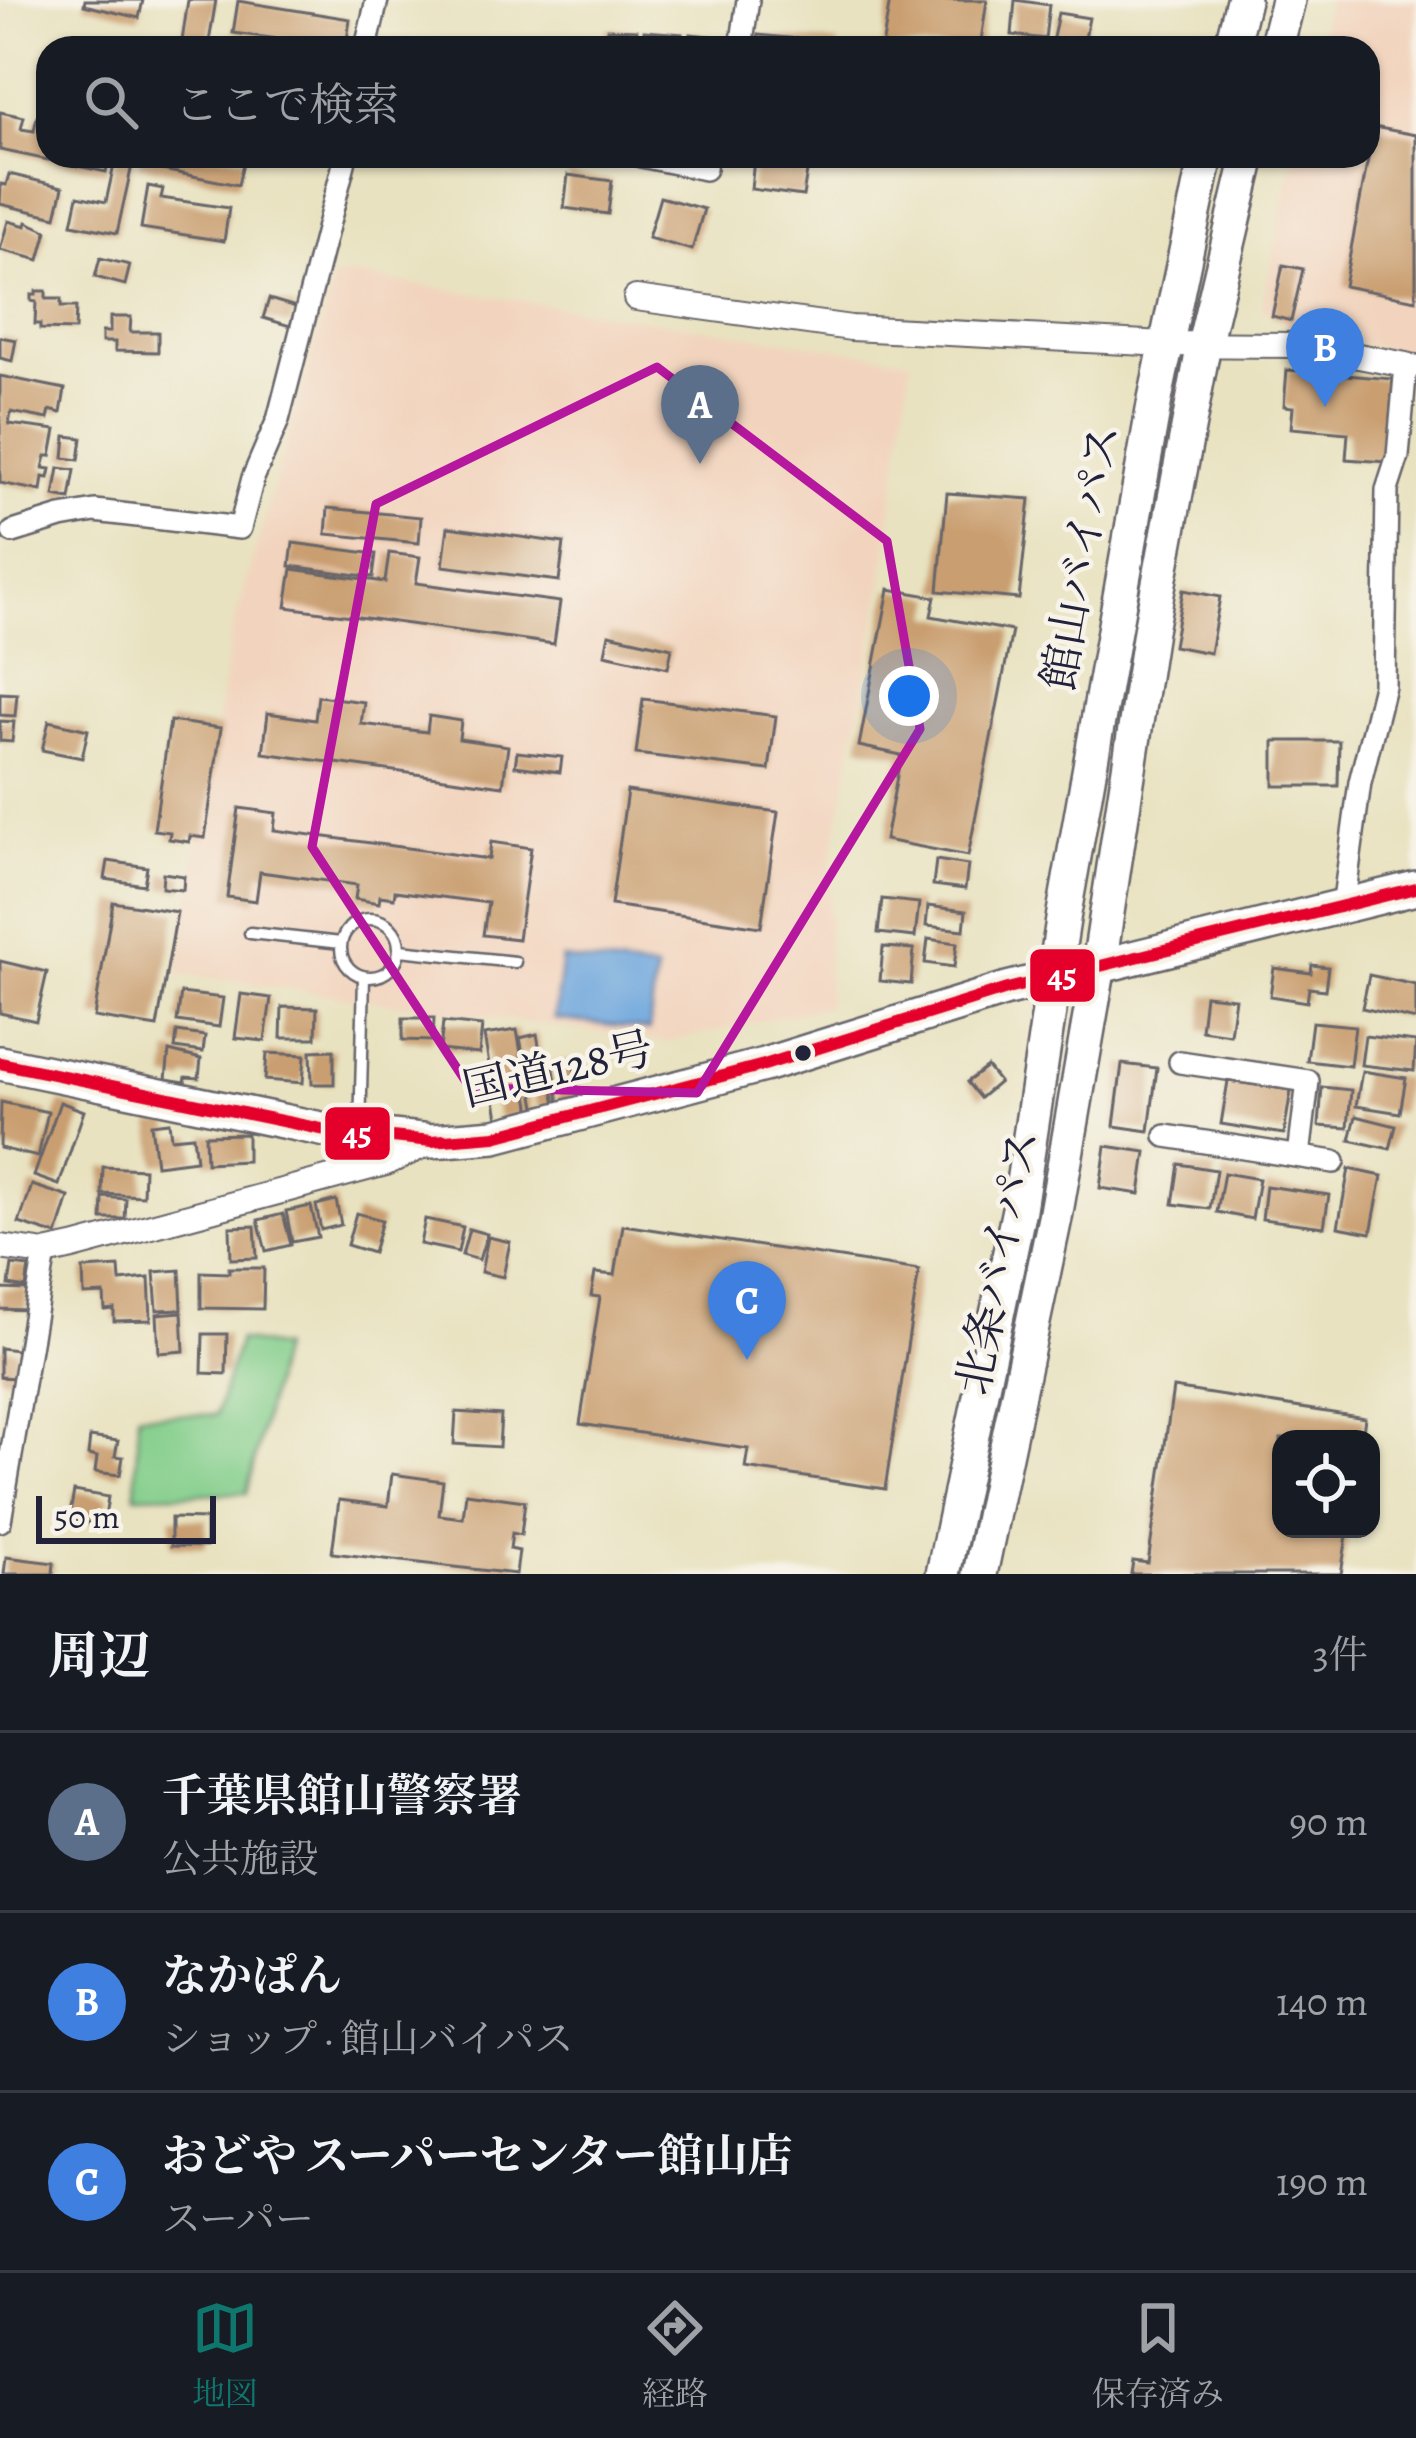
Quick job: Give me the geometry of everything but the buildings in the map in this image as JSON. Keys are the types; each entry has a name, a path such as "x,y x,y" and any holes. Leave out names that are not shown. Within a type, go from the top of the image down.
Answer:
{"highway":[{"path":"1234,36 1243,0"},
{"path":"1279,36 1288,0"},
{"name":"館山バイパス","path":"1055,976 1166,344 1203,168"},
{"name":"館山バイパス","path":"1099,965 1150,631 1204,345 1246,168"},
{"path":"1099,965 1416,887"},
{"name":"国道128号","path":"0,1063 360,1135 432,1141 495,1136 764,1065 1099,965"},
{"name":"北条バイパス","path":"980,1574 1055,1218 1099,965"},
{"name":"北条バイパス","path":"943,1574 1019,1209 1055,976"}],"street":[{"path":"369,36 377,0"},
{"path":"743,36 748,0"},
{"path":"13,532 95,511 240,527 253,478 278,420 343,168"},
{"path":"637,298 851,328 1166,344 1300,345 1411,366 1398,456 1387,490 1384,686 1360,782 1343,908"},
{"path":"1180,1062 1308,1081 1299,1156"},
{"path":"1166,1136 1334,1162"},
{"path":"0,1247 45,1253 386,1163 432,1141"},
{"path":"0,1521 45,1253"}],"lane":[{"path":"378,919 394,931 400,950 384,974 364,976 344,961 340,944 358,920 378,919"},
{"path":"250,933 340,944"},
{"path":"400,950 515,962"},
{"path":"360,1135 364,976"}],"highlighted area":[{"path":"657,367 887,541 920,729 697,1093 470,1088 312,847 376,504"}],"shaded area":[{"path":"1328,0 1416,0 1416,357 1294,329 1262,308 1291,168 1380,168 1380,36 1320,36"},
{"path":"351,275 911,360 880,604 830,867 827,1006 667,1042 177,973 231,635 334,278"}],"green space":[{"path":"239,1340 280,1348 247,1493 135,1495 138,1414 216,1415"}],"water":[{"path":"562,959 656,970 649,1030 554,1019"}],"transit line":[{"name":"45","path":"0,1063 331,1131 432,1141 495,1136 764,1065 1007,989 1416,888"}],"place":[{"name":"なかぱん","path":"1325,407"},
{"name":"千葉県館山警察署","path":"700,464"},
{"name":"おどや スーパーセンター館山店","path":"747,1360"}]}
